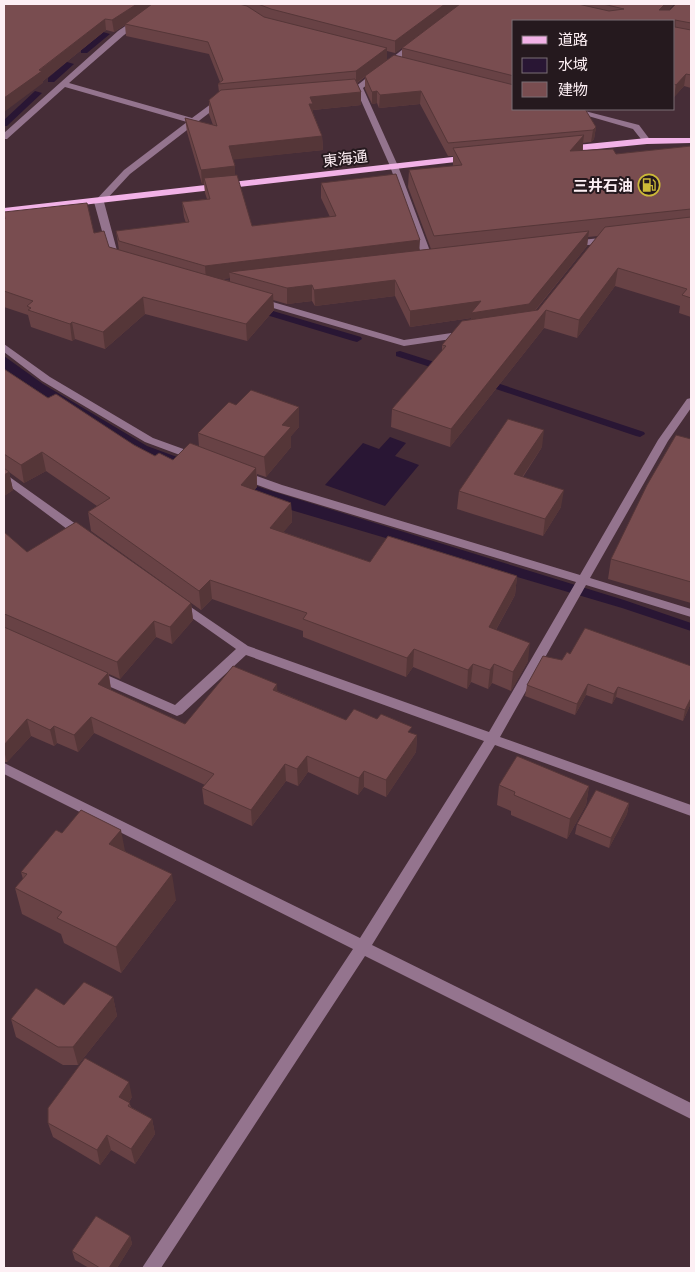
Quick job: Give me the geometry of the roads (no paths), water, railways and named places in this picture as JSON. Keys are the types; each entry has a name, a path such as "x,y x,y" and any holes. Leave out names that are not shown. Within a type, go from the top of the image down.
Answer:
{"main road":[{"path":"560,150 648,141 691,141"},
{"name":"東海通","path":"4,210 99,202 482,157"}],"street":[{"path":"4,137 121,33 163,4"},
{"path":"420,40 354,87 394,166 428,259"},
{"path":"62,84 192,121"},
{"path":"133,265 115,260 99,202 127,172 219,100 228,99"},
{"path":"572,110 636,126 648,141"},
{"path":"561,245 617,239"},
{"path":"586,256 599,241"},
{"path":"248,298 404,343 473,333"},
{"path":"4,347 46,379 149,440 204,461"},
{"path":"151,1268 362,948 492,739 663,440 691,401"},
{"path":"232,471 278,488 691,613"},
{"path":"4,477 93,542"},
{"path":"172,598 244,648 691,811"},
{"path":"87,672 177,710 244,648"},
{"path":"4,768 691,1111"}],"water":[{"path":"4,356 43,384 147,446 265,489 624,600 691,623 691,631 622,608 291,510 151,458 53,403 4,370"},
{"path":"390,437 406,443 395,456 419,465 385,506 325,485 363,443 379,449"}],"waterway":[{"path":"84,51 106,34"},
{"path":"51,80 70,64"},
{"path":"4,124 38,93"},
{"path":"256,309 357,339"},
{"path":"400,354 446,369"},
{"path":"482,381 640,434"}],"place":[{"name":"三井石油","path":"649,185"}]}
